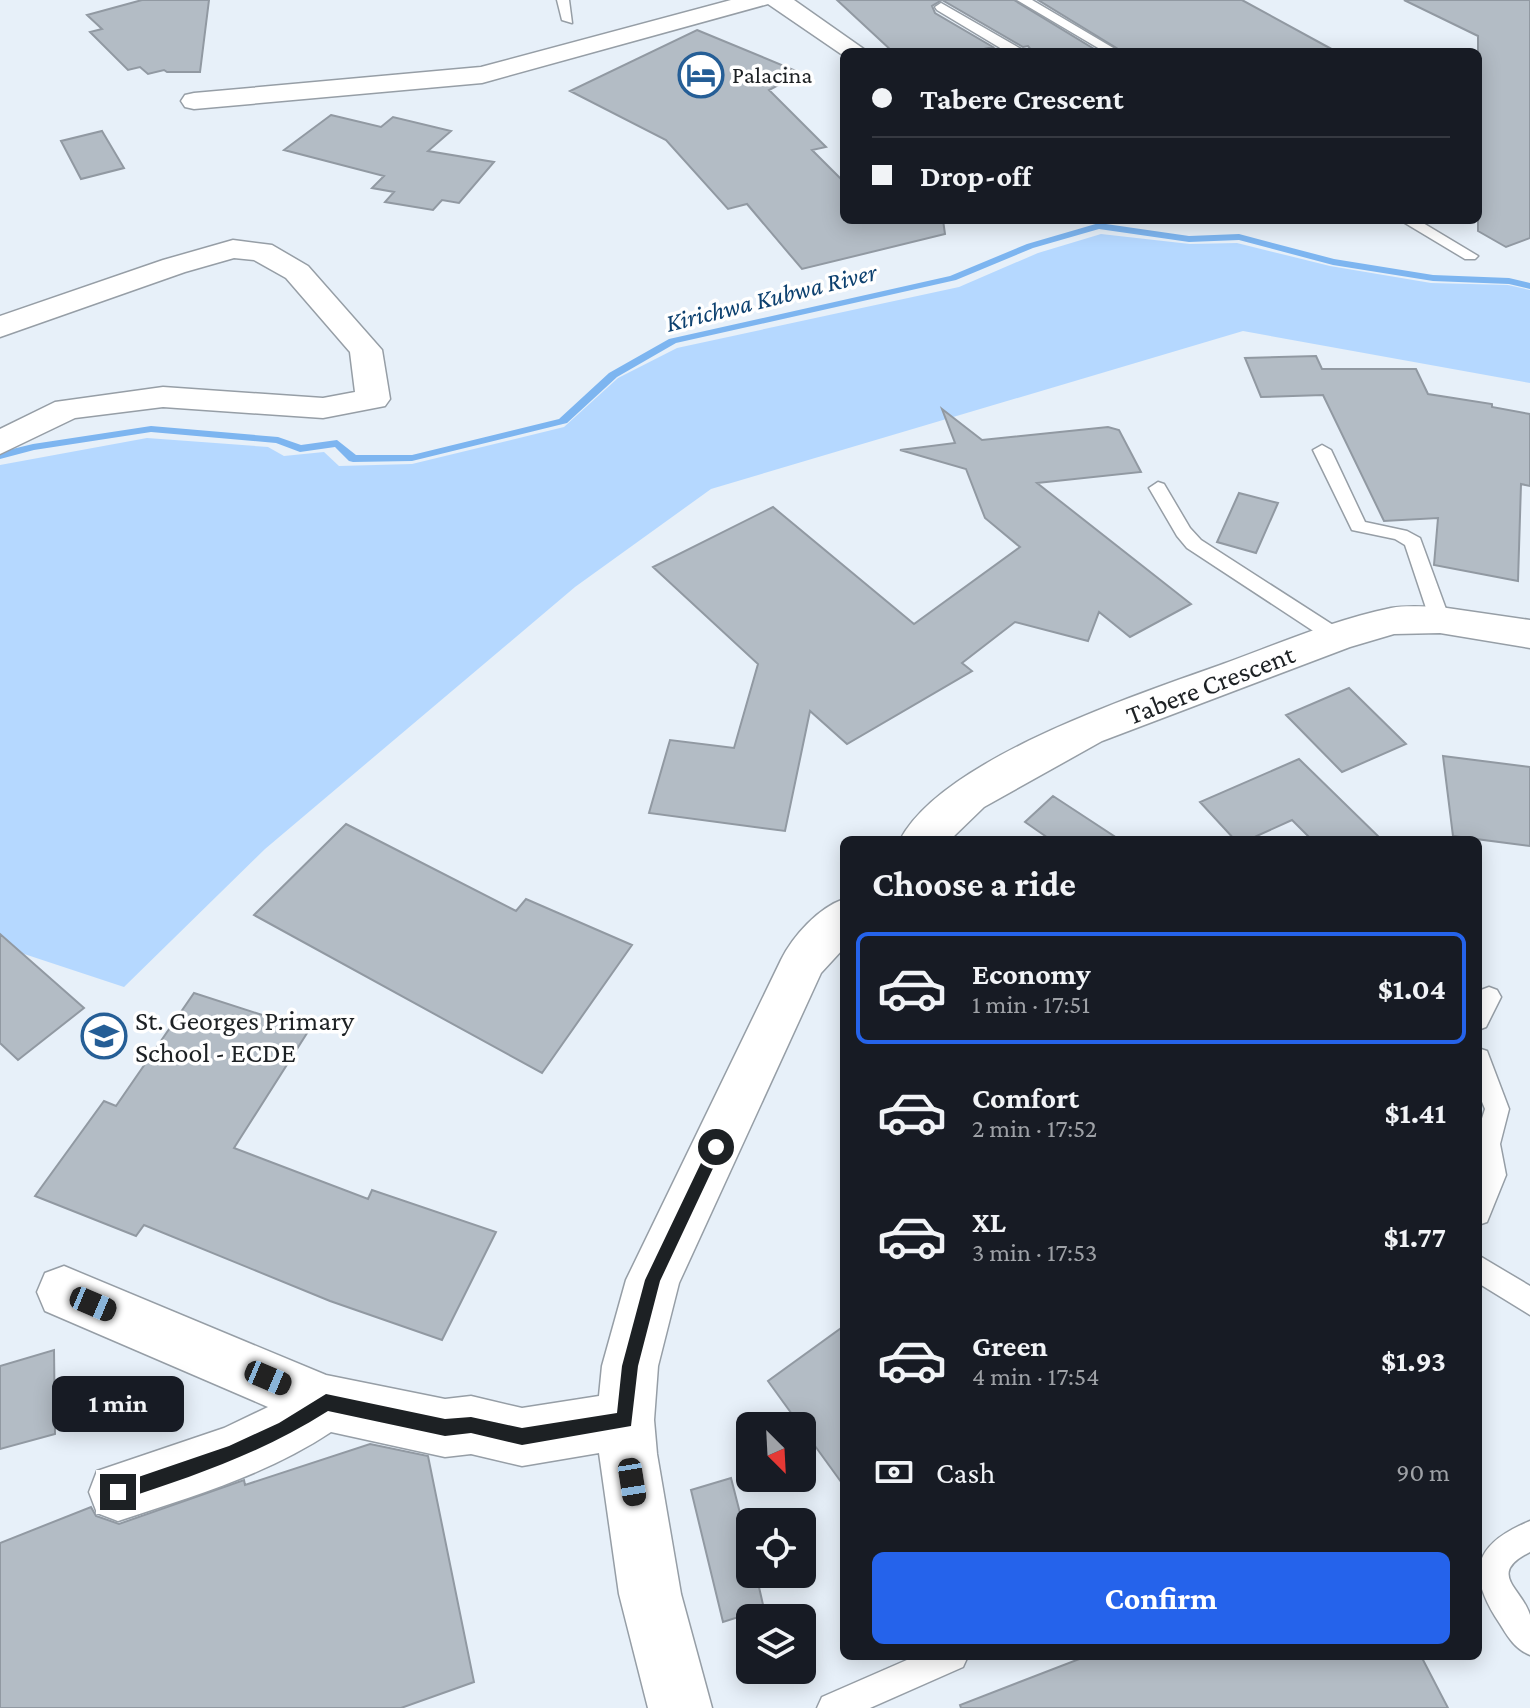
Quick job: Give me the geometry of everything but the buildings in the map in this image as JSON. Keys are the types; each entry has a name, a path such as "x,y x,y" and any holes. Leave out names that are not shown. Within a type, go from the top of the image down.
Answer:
{"street":[{"path":"194,101 482,75 759,0"},
{"path":"778,0 849,48"},
{"path":"0,327 174,266 233,249 261,251 297,272 366,350 373,399 323,408 149,399 67,409 0,443"},
{"name":"Tabere Crescent","path":"926,836 969,795 1087,730 1337,637 1394,621 1440,620 1530,634"},
{"path":"680,1708 650,1594 625,1420 630,1366 653,1280 804,960 840,922"},
{"path":"64,1292 326,1403 445,1428 471,1425 522,1437 625,1420"},
{"path":"118,1492 232,1454 285,1429 326,1403"}],"lane":[{"path":"563,0 568,20"},
{"path":"1023,0 1107,48"},
{"path":"941,7 1009,48"},
{"path":"1414,224 1470,256"},
{"path":"1322,450 1352,519 1358,526 1369,532 1397,533 1413,542 1440,620"},
{"path":"1158,488 1183,532 1194,544 1337,637"},
{"path":"1482,1012 1489,997"},
{"path":"1482,1070 1497,1109 1487,1144 1493,1175 1482,1203"},
{"path":"1482,1271 1530,1302"},
{"path":"1530,1536 1503,1551 1494,1564 1494,1578 1502,1598 1530,1639"},
{"path":"833,1708 943,1660"}],"shaded area":[{"path":"1101,234 1190,244 1237,243 1330,266 1431,283 1508,285 1530,290 1530,383 1243,331 711,489 575,587 265,849 124,987 0,946 0,465 147,438 268,447 284,456 324,452 339,466 412,464 564,427 618,378 677,348 959,287 1038,253"}],"waterway":[{"name":"Kirichwa Kubwa River","path":"0,456 33,447 151,429 278,440 300,449 337,443 353,459 412,458 563,421 613,375 673,341 953,278 1030,246 1099,226 1189,239 1239,237 1333,262 1433,278 1509,281 1530,286"}],"place":[{"name":"Palacina","path":"701,75"},
{"name":"St. Georges Primary School - ECDE","path":"104,1036"}],"route":[{"path":"118,1492 232,1454 285,1429 326,1403 410,1418 445,1428 471,1425 522,1437 625,1420 630,1366 653,1280 716,1147"}]}
